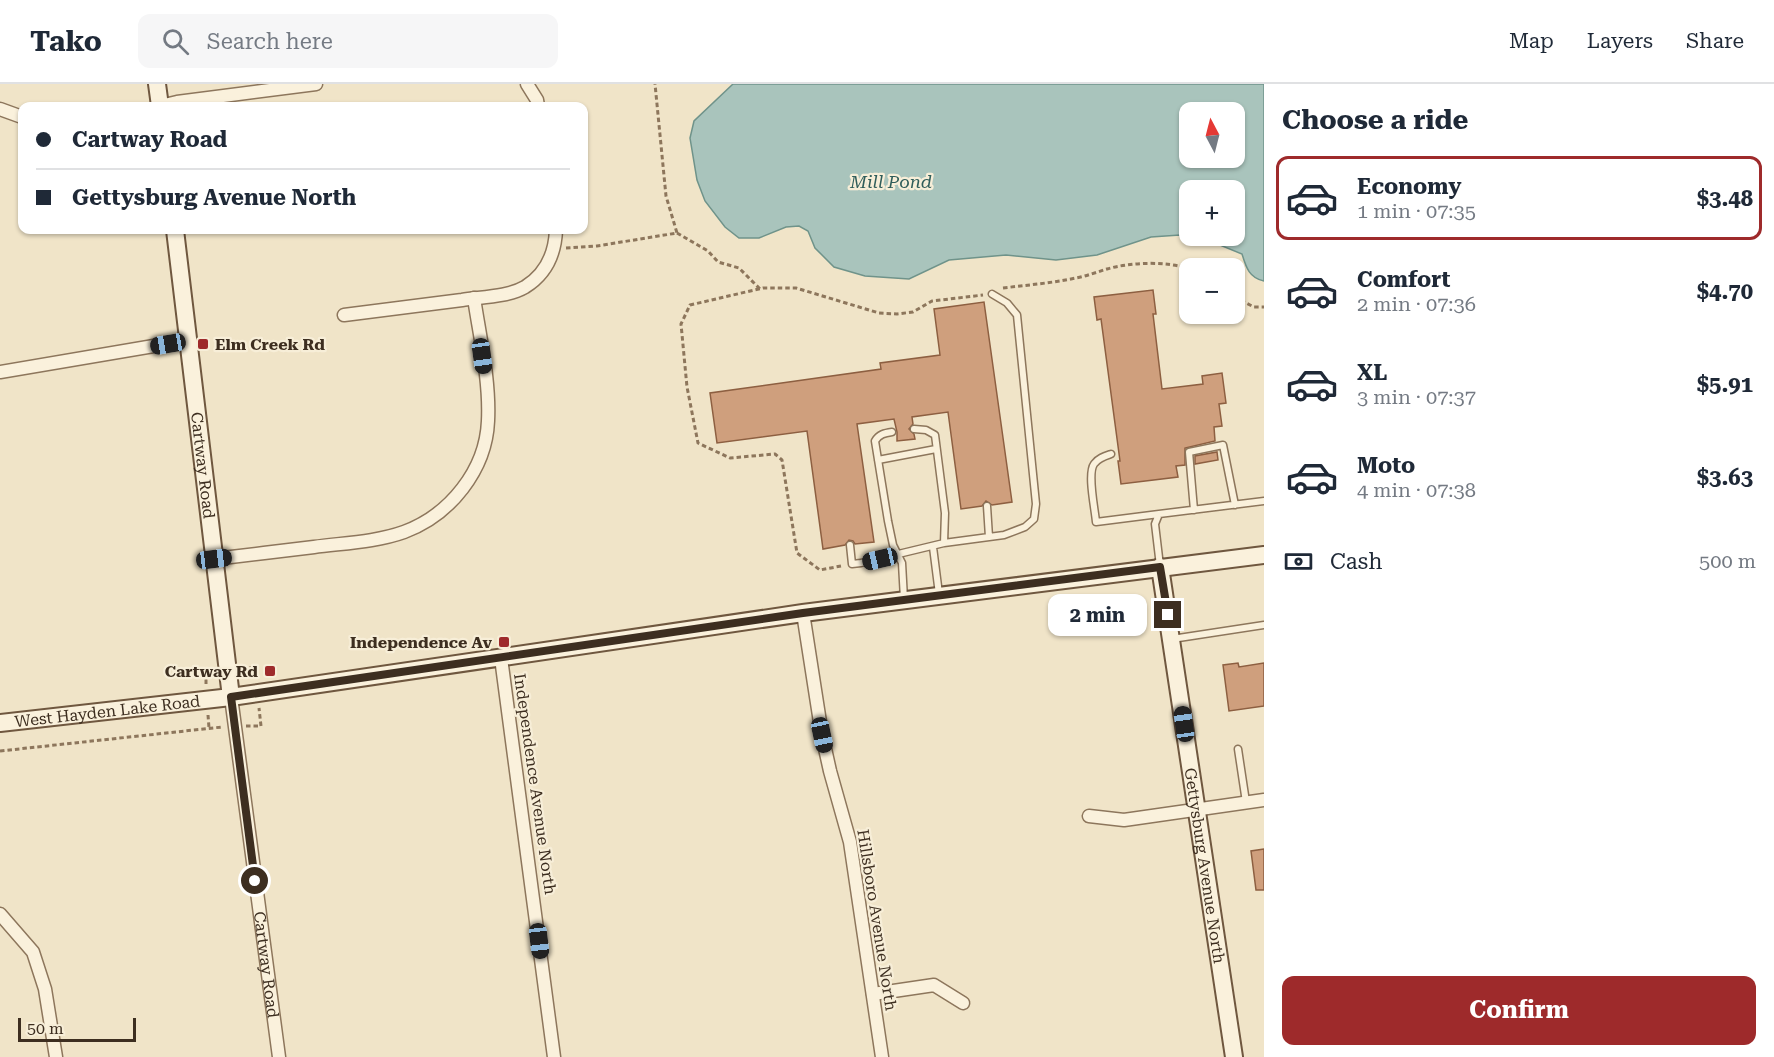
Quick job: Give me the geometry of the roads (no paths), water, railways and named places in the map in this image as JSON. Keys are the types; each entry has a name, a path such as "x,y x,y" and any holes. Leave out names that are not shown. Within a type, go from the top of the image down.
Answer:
{"main road":[{"path":"157,84 159,102"},
{"name":"Cartway Road","path":"176,234 231,697"},
{"name":"West Hayden Lake Road","path":"0,723 231,697 904,599 1264,555"},
{"name":"Gettysburg Avenue North","path":"1160,567 1234,1057"}],"street":[{"path":"177,102 316,84"},
{"path":"527,84 537,102"},
{"path":"0,109 18,116"},
{"path":"344,315 474,298 523,288 537,278 549,263 555,246 556,234"},
{"path":"214,559 377,539 405,532 430,519 454,500 471,477 483,452 488,423 488,394 474,298"},
{"path":"0,372 189,340"},
{"name":"Hillsboro Avenue North","path":"803,613 824,744 850,842 882,1057"},
{"name":"Independence Avenue North","path":"501,658 554,1057"},
{"name":"Cartway Road","path":"231,697 279,1057"},
{"path":"1089,816 1124,820 1264,800"},
{"path":"0,914 33,952 45,989 56,1057"},
{"path":"873,993 934,985 963,1003"}],"lane":[{"path":"849,545 852,564 944,543 1004,535 1025,527 1034,519 1036,504 1017,315 1007,303 992,294"},
{"path":"914,429 926,430 935,435 945,513 944,543"},
{"path":"892,432 878,437 875,441 893,545 902,563 904,599"},
{"path":"1194,510 1189,452 1224,445 1235,505"},
{"path":"879,460 936,449"},
{"path":"1111,454 1103,456 1094,464 1091,474 1096,522 1264,501"},
{"path":"987,506 989,537"},
{"path":"1159,514 1155,524 1160,567"},
{"path":"933,547 939,595"},
{"path":"1172,639 1264,625"},
{"path":"1238,749 1246,803"}],"water":[{"name":"Mill Pond","path":"733,84 1264,84 1264,281 1252,275 1242,254 1222,246 1245,246 1245,180 1179,180 1179,235 1151,237 1097,255 1056,260 1006,255 949,260 909,279 865,276 834,267 815,248 808,231 799,226 786,227 759,238 739,238 725,227 705,201 697,180 690,138 694,121"}],"place":[{"name":"Elm Creek Rd","path":"203,344"},
{"name":"Independence Av","path":"504,642"},
{"name":"Cartway Rd","path":"270,671"}]}
